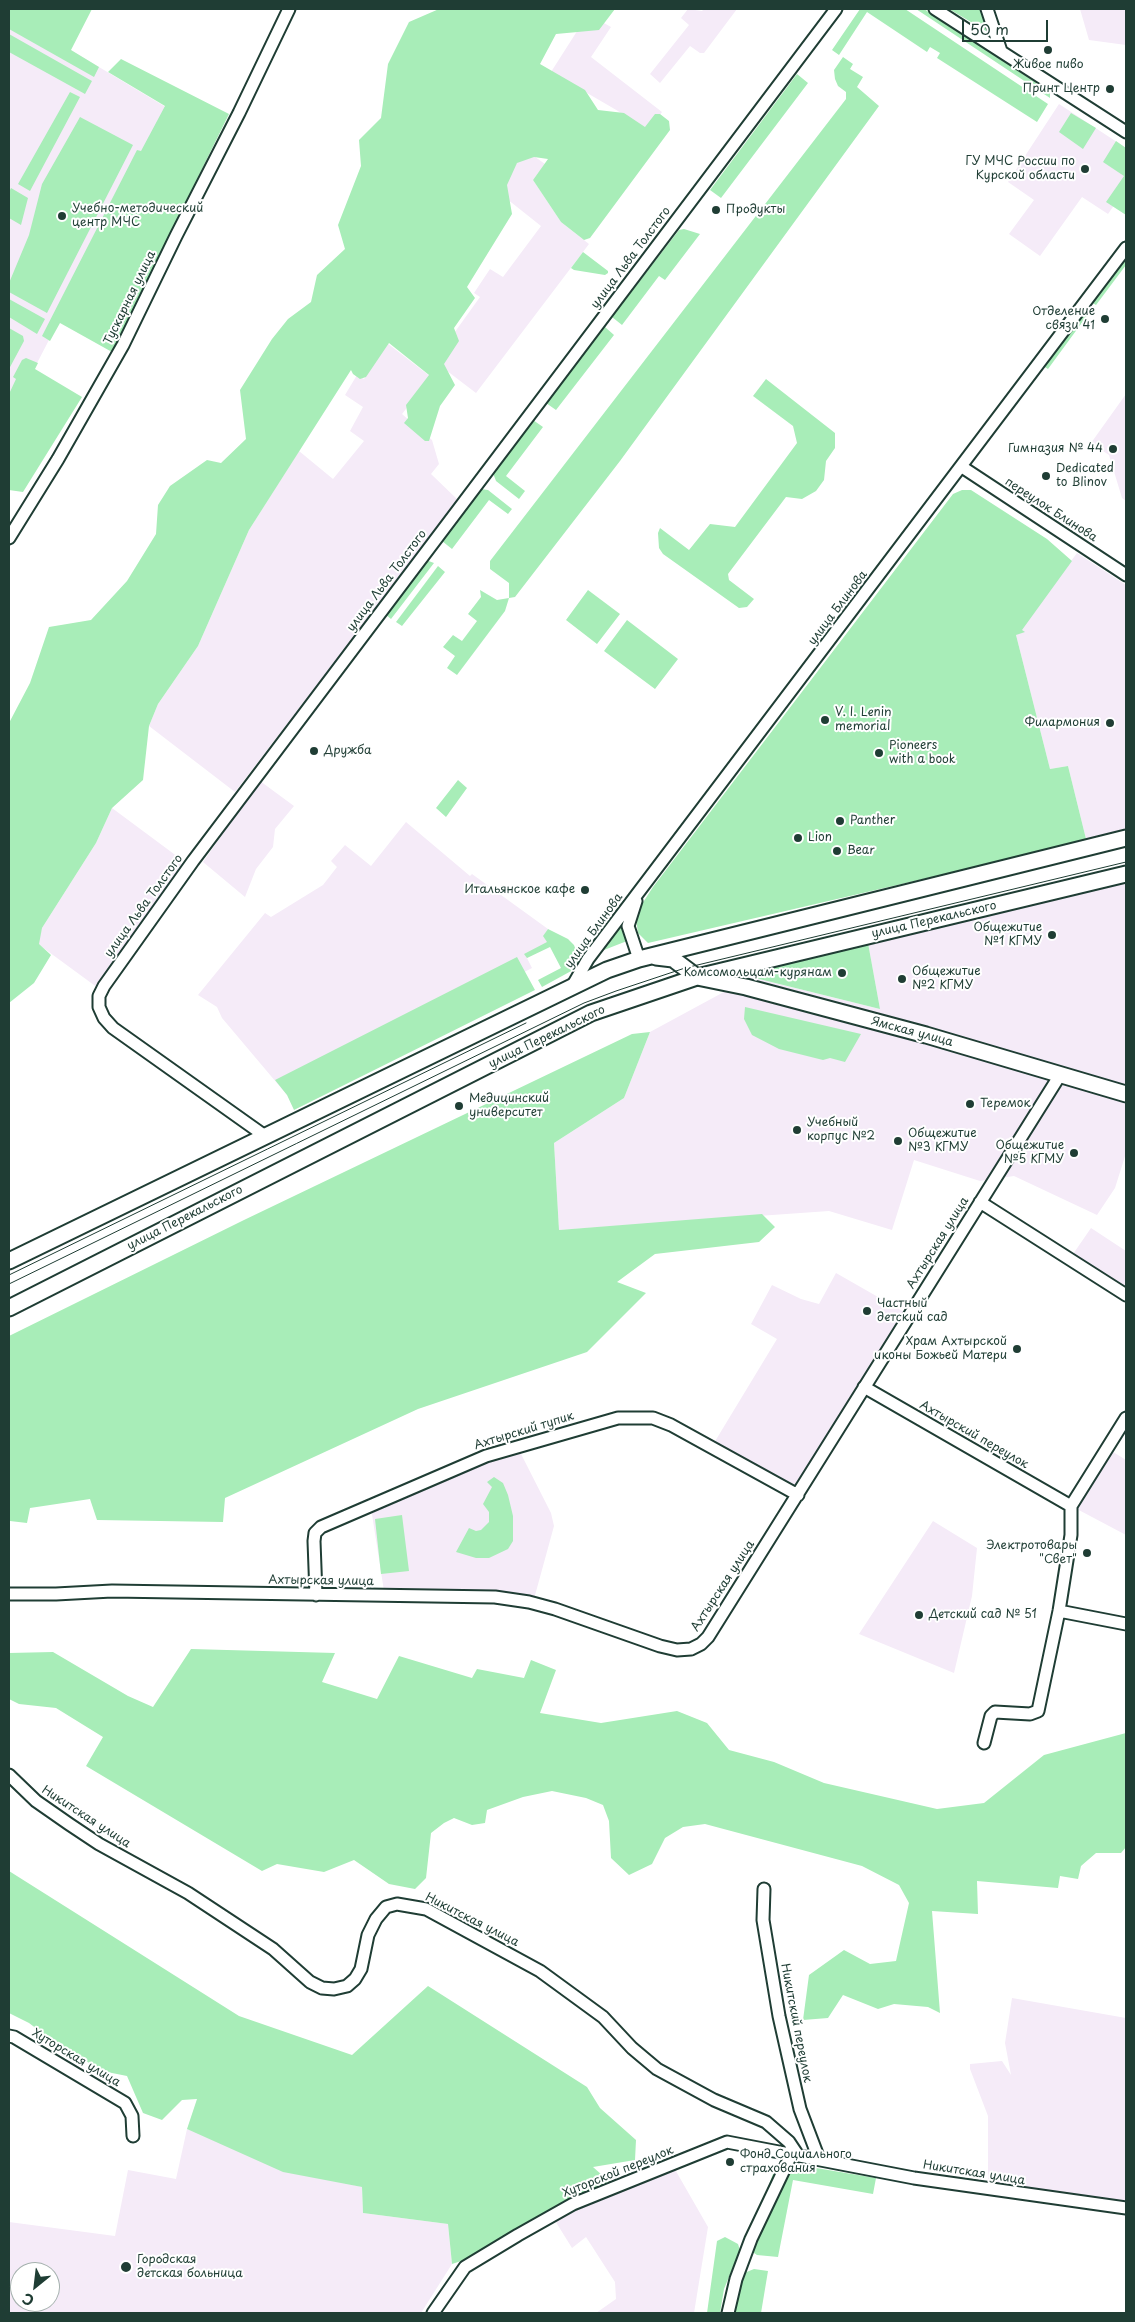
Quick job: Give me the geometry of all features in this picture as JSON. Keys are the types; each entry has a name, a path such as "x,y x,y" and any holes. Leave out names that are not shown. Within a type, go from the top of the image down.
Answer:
{"main road":[{"path":"9,1260 607,970 639,959 1126,838"},
{"name":"улица Перекальского","path":"9,1308 591,1013 697,977 1126,874"},
{"path":"639,959 652,957 673,959 697,977"},
{"name":"Ямская улица","path":"697,977 746,987 952,1042 1126,1094"}],"street":[{"name":"Тускарная улица","path":"9,538 58,459 124,345 289,9"},
{"name":"улица Льва Толстого","path":"265,1136 113,1028 104,1018 98,1007 99,996 104,986 205,845 836,9"},
{"path":"935,9 1126,132"},
{"path":"987,9 1001,51"},
{"name":"улица Блинова","path":"573,985 588,959 1126,248"},
{"name":"переулок Блинова","path":"962,467 1126,576"},
{"path":"638,894 628,926 639,959"},
{"name":"Ахтырская улица","path":"9,1594 112,1591 495,1597 555,1608 660,1646 677,1650 691,1649 701,1644 708,1636 1060,1075"},
{"path":"980,1202 1126,1295"},
{"name":"Ахтырский переулок","path":"864,1387 1072,1506"},
{"name":"Ахтырский тупик","path":"316,1595 314,1541 315,1533 320,1527 486,1456 618,1418 653,1418 671,1425 798,1494"},
{"path":"984,1743 991,1716 995,1712 1030,1714 1038,1711 1059,1611 1071,1535 1072,1506 1126,1418"},
{"path":"1059,1611 1126,1624"},
{"name":"Никитская улица","path":"9,1775 36,1801 68,1824 99,1844 188,1892 273,1949 310,1982 322,1988 334,1989 347,1986 355,1979 361,1969 368,1935 376,1919 386,1907 397,1904 426,1909 540,1971 603,2017 632,2048 657,2069 714,2100 766,2122 789,2142 794,2154"},
{"name":"Никитский переулок","path":"764,1889 763,1920 779,2016 800,2109 819,2159"},
{"name":"Хуторская улица","path":"9,2036 14,2037 125,2103 132,2116 133,2136"},
{"name":"Хуторской переулок","path":"433,2313 465,2267 573,2204 727,2142 819,2159"},
{"path":"728,2313 736,2279 751,2238 794,2154"},
{"name":"Никитская улица","path":"819,2159 914,2178 1126,2208"}],"shaded area":[{"path":"688,9 702,11 704,9 737,9 704,53 700,53 690,46 660,83 650,74 689,25 681,18"},
{"path":"1080,9 1126,9 1126,45 1089,40"},
{"name":"Учебно-методический центр МЧС","path":"9,13 169,109 9,417"},
{"path":"588,14 611,27 591,57 662,112 646,133 618,111 551,72"},
{"path":"1059,104 1126,148 1126,188 1108,214 1082,197 1040,256 1009,234 1034,200 1008,182"},
{"path":"531,154 545,164 533,180 561,222 589,244 476,393 434,361 480,297 474,293 490,269 503,277 541,226 507,199 505,182 520,158"},
{"path":"387,343 431,377 402,414 432,440 439,464 431,474 458,500 235,792 149,726 158,704 198,646 249,530 299,451 333,479 364,441 350,431 363,407 345,395 357,375 364,379"},
{"name":"Гимназия № 44","path":"1126,394 1126,501 1122,498 1109,455 1091,443"},
{"path":"1077,553 1126,585 1126,829 1086,839 1068,766 1050,769 1016,635"},
{"path":"260,781 294,806 275,829 273,847 256,869 245,897 203,862"},
{"path":"112,808 178,857 182,865 98,988 38,944 42,928 96,843"},
{"path":"406,822 470,876 472,874 548,929 544,936 550,946 527,958 532,968 287,1095 222,1018 217,1007 198,995 265,913 271,917 323,885 337,867 331,861 345,845 371,866"},
{"path":"1126,882 1126,1153 1115,1188 1097,1215 1014,1176 980,1181 914,1160 892,1230 829,1211 559,1230 554,1143 624,1098 650,1032 722,993 743,975 880,1009 868,943"},
{"path":"1091,1228 1126,1251 1126,1293 1071,1257"},
{"path":"836,1273 906,1313 859,1383 794,1488 714,1443 777,1339 751,1324 772,1285 801,1299 819,1304"},
{"path":"519,1450 551,1513 554,1526 534,1599 384,1591 371,1508 465,1468"},
{"path":"1110,1450 1126,1460 1126,1535 1075,1508"},
{"name":"Детский сад № 51","path":"933,1521 977,1548 972,1596 954,1673 859,1634"},
{"path":"1012,1998 1126,2018 1126,2213 988,2191 988,2116 970,2069 970,2064 1002,2061 1011,2075 1005,2043"},
{"path":"187,2129 341,2182 362,2187 363,2213 448,2224 452,2264 421,2313 9,2313 9,2222 115,2236 128,2170 176,2179"},
{"path":"669,2159 708,2227 694,2313 596,2313 616,2299 615,2282 586,2237 572,2248 549,2211"}],"green space":[{"path":"9,9 92,9 71,50 99,67 94,77 9,29"},
{"path":"439,9 615,9 599,30 556,34 540,64 585,90 598,110 624,113 645,127 655,114 660,114 669,121 670,130 590,238 584,240 561,222 533,180 548,159 534,157 517,163 507,185 512,214 467,287 475,298 454,328 459,341 444,364 455,385 440,406 429,441 425,441 404,423 408,418 406,405 429,375 389,343 366,377 360,379 351,370 249,530 198,646 158,704 149,726 143,780 112,808 96,843 42,928 39,944 51,955 34,983 9,1003 9,723 30,683 49,627 91,620 127,581 156,534 158,505 170,486 207,460 221,463 246,439 240,390 272,339 288,319 311,302 317,275 345,249 338,225 361,166 359,140 381,118 388,64 409,22"},
{"path":"860,9 905,9 1048,104 1037,122 937,58 940,53 930,47 927,52 867,12 839,55 832,50"},
{"path":"916,9 924,9 1050,92 1050,98"},
{"path":"949,9 982,9 988,29 986,31"},
{"path":"9,34 92,81 85,94 9,52"},
{"path":"843,57 853,64 850,69 863,77 857,87 879,106 620,461 515,597 509,598 509,583 490,569 490,561 846,99 846,92 838,86 834,70"},
{"path":"121,59 229,114 112,352 60,323 50,341 42,336 137,150 141,151 165,106 108,72"},
{"path":"797,74 808,83 721,198 710,190"},
{"path":"70,92 80,97 30,191 18,184"},
{"path":"1071,113 1096,128 1083,149 1059,132"},
{"path":"80,117 133,145 47,313 9,292 9,283 29,235 42,184"},
{"path":"1116,141 1126,148 1126,215 1106,202 1124,176 1103,162"},
{"path":"11,188 28,198 21,225 9,218 9,192"},
{"path":"684,229 700,234 665,280 659,276 622,325 612,317 679,230"},
{"path":"583,252 608,271 608,273 605,275 571,268"},
{"path":"1126,255 1126,265 1096,305 1091,302"},
{"path":"9,299 45,319 37,334 9,317"},
{"path":"1085,310 1089,313 1048,369 1043,366"},
{"path":"605,327 614,335 556,410 546,403"},
{"path":"9,328 23,336 24,341 9,369"},
{"path":"26,358 38,363 35,369 82,397 23,492 9,490 9,394 16,379 13,377 22,360"},
{"path":"766,379 835,433 835,448 826,461 824,480 816,491 802,499 786,497 728,574 729,580 754,599 747,607 739,608 663,554 659,548 658,533 660,528 689,550 710,524 735,527 797,443 793,426 753,396"},
{"path":"533,420 543,427 506,476 525,491 519,499 496,481 493,473"},
{"path":"481,489 488,490 512,509 508,514 489,500 452,549 442,541"},
{"path":"962,490 971,490 1047,539 1072,561 1022,630 1025,632 1016,635 1050,769 1068,766 1086,839 1082,842 648,943 638,933 636,919 640,907 653,887 953,494"},
{"path":"426,560 434,563 391,619 385,614"},
{"path":"438,566 445,572 402,626 396,622"},
{"path":"480,590 497,600 509,598 505,611 457,675 447,668 455,656 443,647 453,635 462,641 477,621 468,614 481,597"},
{"path":"588,590 620,614 597,644 566,620"},
{"path":"627,620 678,659 655,689 604,651"},
{"path":"458,780 467,788 446,817 436,808"},
{"path":"622,926 625,928 627,941 604,950 602,949 618,927"},
{"path":"548,929 568,939 574,945 579,959 573,970 542,987 538,980 561,968 550,947 527,958 524,954 547,942 543,936"},
{"path":"868,943 880,1009 743,975"},
{"path":"517,957 535,990 294,1110 287,1095 275,1080"},
{"path":"745,1007 861,1034 845,1062 830,1058 823,1060 779,1049 752,1035 744,1019"},
{"path":"650,1032 624,1098 554,1143 559,1230 762,1214 775,1227 759,1242 655,1254 617,1282 646,1293 587,1352 418,1409 225,1498 223,1522 97,1520 90,1499 30,1508 27,1523 10,1521 9,1336 244,1220 632,1034"},
{"path":"494,1477 503,1483 508,1495 513,1516 513,1541 508,1549 489,1558 476,1558 456,1552 469,1528 476,1531 481,1530 489,1522 489,1512 483,1504 492,1487 487,1482"},
{"path":"402,1515 409,1571 381,1574 375,1519"},
{"path":"191,1649 335,1653 322,1682 377,1699 399,1656 472,1678 477,1669 524,1678 531,1660 556,1670 540,1713 601,1723 677,1711 707,1723 729,1750 774,1762 824,1783 937,1809 984,1803 1044,1755 1126,1733 1126,1847 1121,1853 1096,1853 1081,1866 1078,1879 1060,1876 1058,1888 977,1881 978,1914 932,1911 940,2013 928,2007 894,2004 878,2009 843,1995 828,2018 803,2020 809,1975 844,1950 870,1964 896,1961 909,1903 899,1885 862,1866 705,1824 683,1827 665,1838 652,1864 629,1875 611,1858 609,1821 603,1805 586,1798 552,1791 523,1797 487,1810 485,1823 472,1825 454,1818 444,1823 431,1833 426,1878 415,1889 389,1884 354,1860 324,1872 277,1864 262,1871 86,1766 103,1737 56,1708 19,1704 9,1699 9,1653 53,1652 128,1696 153,1707"},
{"path":"9,1871 239,2016 352,2055 428,1986 587,2087 600,2108 636,2140 635,2160 593,2167 611,2183 549,2211 470,2258 452,2264 448,2224 363,2213 362,2187 283,2172 187,2129 197,2099 182,2100 162,2120 143,2113 127,2076 107,2072 66,2051 29,2023 9,2013"},
{"path":"781,2164 792,2164 876,2178 873,2194 793,2180 778,2257 757,2255 751,2251 748,2241 774,2171"},
{"path":"725,2237 738,2244 740,2250 724,2289 720,2313 707,2313 717,2241"},
{"path":"754,2269 768,2271 761,2313 735,2313 741,2278 744,2273"}],"tram line":[{"path":"9,1284 584,1003 685,968 1126,862"},
{"path":"9,1275 526,1023"}],"place":[{"name":"Живое пиво","path":"1048,50"},
{"name":"Принт Центр","path":"1110,89"},
{"name":"ГУ МЧС России по Курской области","path":"1085,169"},
{"name":"Продукты","path":"716,210"},
{"name":"Учебно-методический центр МЧС","path":"62,216"},
{"name":"Отделение связи 41","path":"1105,319"},
{"name":"Гимназия № 44","path":"1113,449"},
{"name":"Dedicated to Blinov","path":"1046,476"},
{"name":"V. I. Lenin memorial","path":"825,720"},
{"name":"Филармония","path":"1110,723"},
{"name":"Дружба","path":"314,751"},
{"name":"Pioneers with a book","path":"879,753"},
{"name":"Panther","path":"840,821"},
{"name":"Lion","path":"798,838"},
{"name":"Bear","path":"837,851"},
{"name":"Итальянское кафе","path":"585,890"},
{"name":"Общежитие №1 КГМУ","path":"1052,935"},
{"name":"Комсомольцам-курянам","path":"842,973"},
{"name":"Общежитие №2 КГМУ","path":"902,979"},
{"name":"Теремок","path":"970,1104"},
{"name":"Медицинский университет","path":"459,1106"},
{"name":"Учебный корпус №2","path":"797,1130"},
{"name":"Общежитие №3 КГМУ","path":"898,1141"},
{"name":"Общежитие №5 КГМУ","path":"1074,1153"},
{"name":"Частный детский сад","path":"867,1311"},
{"name":"Храм Ахтырской иконы Божьей Матери","path":"1017,1349"},
{"name":"Электротовары \"Свет\"","path":"1087,1553"},
{"name":"Детский сад № 51","path":"919,1615"},
{"name":"Фонд Социального страхования","path":"730,2162"},
{"name":"Городская детская больница","path":"126,2267"}]}
